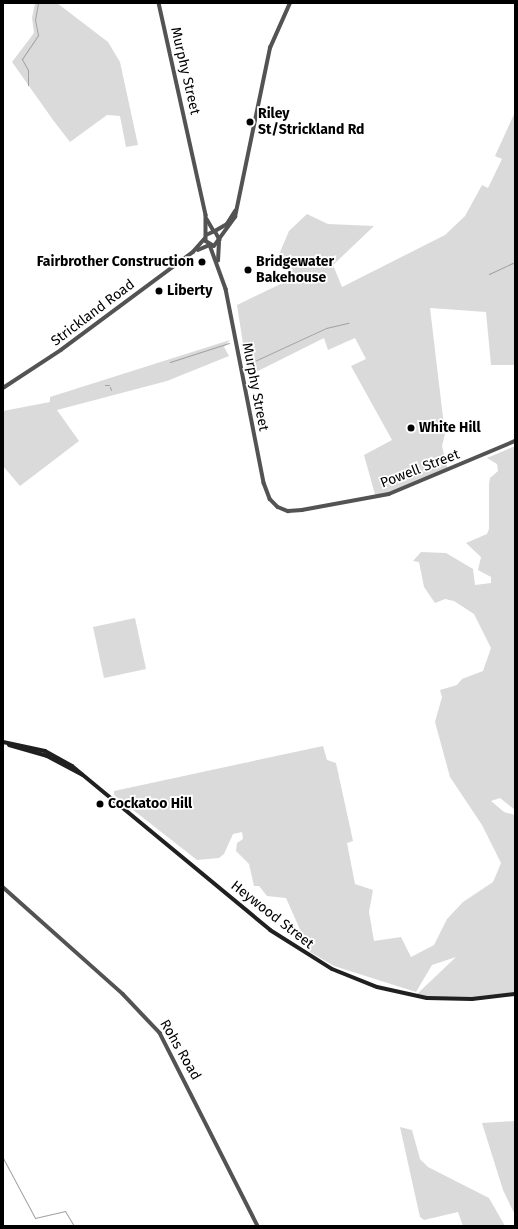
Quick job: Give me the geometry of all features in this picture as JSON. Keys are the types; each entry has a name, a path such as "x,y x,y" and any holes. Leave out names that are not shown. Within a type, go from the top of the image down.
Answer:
{"main road":[{"name":"Heywood Street","path":"3,743 47,756 94,783 278,936 332,969 383,989 427,998 472,1000 515,994"}],"street":[{"name":"Murphy Street","path":"159,3 206,214 206,236 218,264 264,482 270,499 281,509"},
{"path":"220,241 233,223 270,45 290,3"},
{"path":"206,236 229,222 237,208"},
{"name":"Murphy Street","path":"206,214 220,241 218,264"},
{"name":"Strickland Road","path":"194,252 206,236"},
{"name":"Strickland Road","path":"3,388 37,368 194,252 220,241"},
{"name":"Powell Street","path":"281,509 302,510 393,493 515,441"},
{"name":"Rohs Road","path":"3,887 123,994 160,1033 258,1226"}],"shaded area":[{"path":"35,3 57,3 108,42 120,62 138,145 126,147 120,116 107,115 70,142 53,120 12,62 34,33 32,18"},
{"path":"515,112 515,365 491,365 486,312 430,308 445,434 442,446 448,471 376,498 364,455 392,440 351,366 366,359 355,338 328,350 324,338 248,376 237,305 295,277 280,252 289,231 307,214 328,224 374,226 333,265 342,287 445,235 465,216 482,185 488,188 502,159 495,156"},
{"path":"230,340 224,347 229,356 167,381 57,410 79,441 20,486 3,466 3,411 50,402 50,397"},
{"path":"515,446 515,810 500,798 491,801 504,812 515,815 515,992 481,1000 438,1000 416,995 456,957 432,965 416,992 334,966 310,952 286,898 267,896 259,886 254,886 249,864 236,851 237,843 243,839 242,832 233,834 224,854 219,858 197,860 114,795 114,791 323,746 327,760 336,763 353,841 347,843 355,884 373,890 369,912 374,941 401,937 411,957 434,945 447,919 463,902 493,882 501,863 482,825 450,777 435,722 442,697 440,690 457,685 462,679 483,671 491,648 474,614 454,601 445,599 435,603 424,587 419,562 413,561 421,552 446,553 473,569 475,585 491,583 491,577 478,570 481,557 466,543 487,534 489,529 489,484 490,478 498,471 497,464 487,458"},
{"path":"135,618 146,669 104,678 93,627"},
{"path":"515,1121 515,1215 503,1190 482,1123"},
{"path":"400,1127 412,1130 420,1159 428,1167 489,1198 505,1226 463,1226 458,1212 424,1220 420,1217"}],"waterway":[{"path":"28,85 28,70 22,59 38,35 35,20 38,3"},
{"path":"489,274 515,262"},
{"path":"246,365 326,328 348,323"},
{"path":"170,362 229,343"},
{"path":"3,1158 35,1218 65,1211 74,1226"}],"place":[{"name":"Riley St/Strickland Rd","path":"250,122"},
{"name":"Fairbrother Construction","path":"202,262"},
{"name":"Bridgewater Bakehouse","path":"248,270"},
{"name":"Liberty","path":"159,291"},
{"name":"White Hill","path":"411,428"},
{"name":"Cockatoo Hill","path":"100,804"}]}
